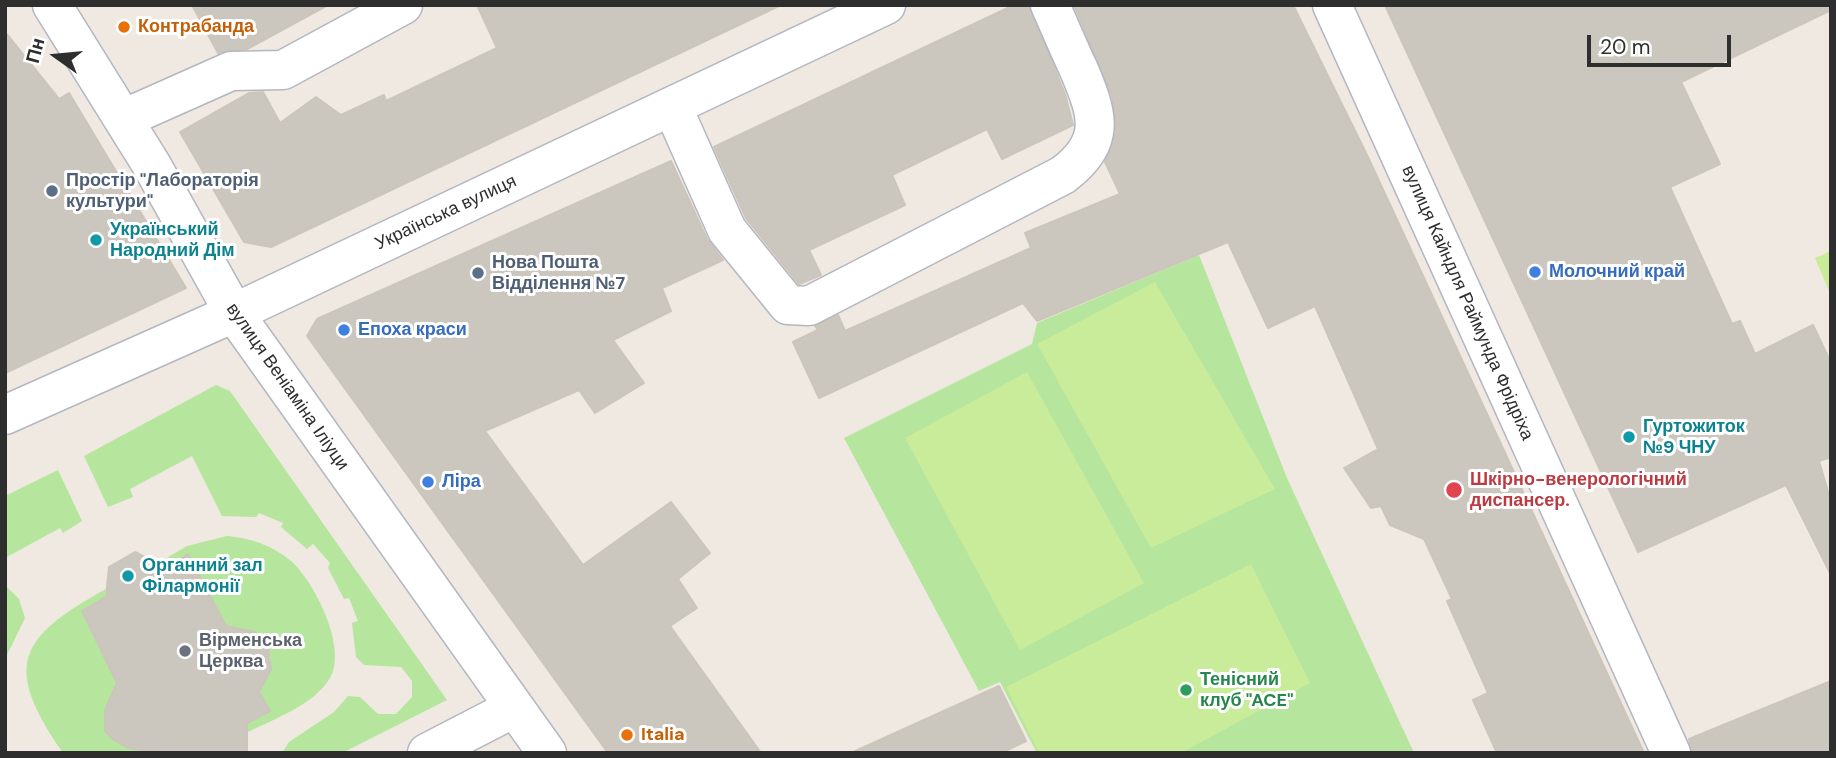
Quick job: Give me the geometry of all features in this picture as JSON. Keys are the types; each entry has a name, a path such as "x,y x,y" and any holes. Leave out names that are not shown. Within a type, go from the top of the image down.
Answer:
{"street":[{"name":"вулиця Веніаміна Іліуци","path":"52,5 123,119 234,313 547,753"},
{"path":"123,119 231,71 283,70 403,5"},
{"name":"Українська вулиця","path":"5,415 234,313 886,5"},
{"path":"672,106 727,230 788,305 809,306 1063,175 1082,160 1097,124 1094,106 1050,5"},
{"name":"вулиця Кайндля Раймунда Фрідріха","path":"1332,5 1671,753"},
{"path":"428,753 514,708"}],"green space":[{"path":"1831,251 1831,296 1815,258"},
{"path":"1199,255 1287,478 1414,753 1037,753 1000,682 979,691 844,438 1032,344 1037,323"},
{"path":"1155,282 1275,489 1151,548 1037,344"},
{"path":"1027,372 1144,583 1020,650 905,438"},
{"path":"216,385 230,391 447,700 342,753 282,753 289,742 334,712 348,696 360,697 378,714 396,714 412,697 412,681 401,667 364,665 356,657 352,623 358,621 349,598 344,599 328,568 330,563 313,544 307,549 281,527 283,523 259,513 256,517 222,516 192,456 130,489 133,497 108,507 84,456"},
{"path":"58,470 82,521 63,533 60,528 5,558 5,496"},
{"path":"227,536 260,543 291,561 318,599 332,633 335,650 330,678 323,688 292,711 246,733 243,725 269,711 257,689 271,669 269,651 254,633 246,630 229,631 189,554 166,568 158,563 187,546"},
{"path":"1251,564 1310,683 1181,753 1039,753 1006,687"},
{"path":"5,585 19,599 25,618 5,659"},
{"path":"106,589 105,598 82,611 120,687 105,709 105,721 114,739 124,745 136,747 151,745 155,753 63,753 32,698 27,676 29,657 37,639 53,623"}],"building":[{"path":"192,5 328,5 247,49 218,53"},
{"path":"477,5 781,5 271,247 244,242 180,132 249,93 263,92 280,123 316,97 341,115 384,95 386,101 497,48"},
{"path":"1014,5 1029,5 1065,94 1073,125 1002,159 987,129 892,175 905,205 809,250 821,275 799,284 746,218 714,147"},
{"path":"1074,5 1293,5 1367,155 1644,753 1497,753 1473,700 1488,693 1447,601 1452,599 1424,539 1390,525 1381,506 1371,508 1344,468 1378,449 1315,306 1268,328 1228,242 1037,321 1023,303 819,398 793,342 818,330 815,326 838,315 845,331 1031,248 1025,233 1120,194 1105,162 1116,131 1112,96"},
{"path":"1385,5 1831,5 1831,10 1681,82 1720,164 1670,187 1732,324 1740,321 1755,354 1813,325 1831,363 1831,457 1819,461 1831,502 1831,575 1786,485 1638,552"},
{"name":"Український Народний Дім","path":"5,32 59,99 69,93 186,288 5,373"},
{"path":"671,161 707,239 723,260 662,288 671,311 613,340 644,383 595,413 579,390 485,431 583,565 671,502 710,553 678,579 697,608 670,626 761,753 608,753 307,336 317,319"},
{"name":"Вірменська Церква","path":"135,552 166,568 188,554 226,626 255,632 268,648 271,669 259,692 270,711 247,723 247,753 164,753 128,748 105,731 105,710 117,683 82,611 106,597 109,567"},
{"path":"1831,681 1831,753 1692,753 1689,739"},
{"path":"999,686 1026,741 1001,753 851,753"}],"place":[{"name":"Контрабанда","path":"124,27"},
{"name":"Простір \"Лабораторія культури\"","path":"52,191"},
{"name":"Український Народний Дім","path":"96,240"},
{"name":"Молочний край","path":"1535,272"},
{"name":"Нова Пошта Відділення №7","path":"478,273"},
{"name":"Епоха краси","path":"344,330"},
{"name":"Гуртожиток №9 ЧНУ","path":"1629,437"},
{"name":"Ліра","path":"428,482"},
{"name":"Шкірно-венерологічний диспансер.","path":"1454,490"},
{"name":"Органний зал Філармонії","path":"128,576"},
{"name":"Вірменська Церква","path":"185,651"},
{"name":"Тенісний клуб \"ACE\"","path":"1186,690"},
{"name":"Italia","path":"627,735"}]}
